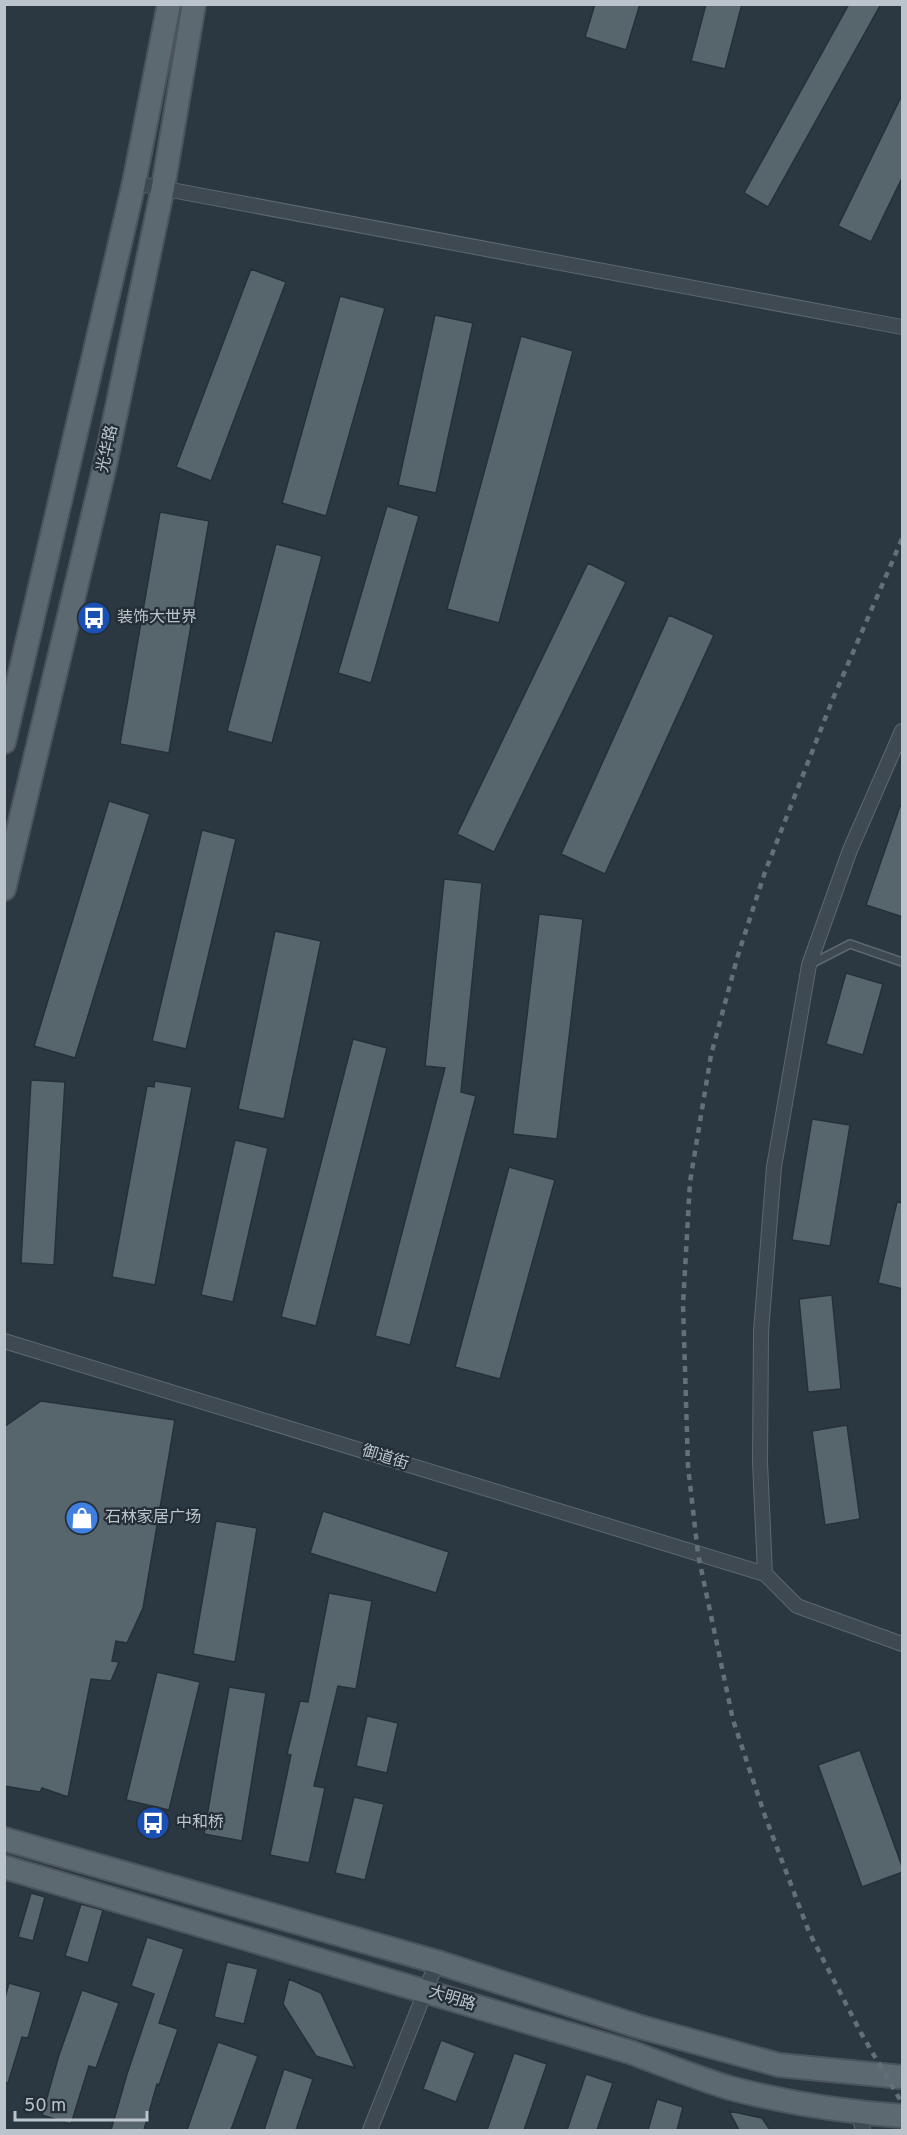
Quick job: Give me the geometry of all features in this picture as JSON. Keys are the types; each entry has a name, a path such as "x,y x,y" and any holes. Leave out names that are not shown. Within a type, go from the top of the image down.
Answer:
{"main road":[{"path":"4,742 134,183 169,4"},
{"name":"光华路","path":"4,889 105,465 163,187 194,4"},
{"name":"大明路","path":"4,1839 436,1962 637,2026 779,2065 903,2077"},
{"name":"大明路","path":"4,1867 630,2052 728,2087 860,2121 903,2116"}],"street":[{"path":"134,183 903,327"},
{"path":"903,731 850,849 809,965 774,1167 761,1332 760,1462 765,1574 797,1606 903,1644"},
{"name":"御道街","path":"4,1341 765,1574"},
{"path":"370,2130 436,1962"}],"lane":[{"path":"809,965 850,944 903,962"}],"building":[{"path":"595,4 640,4 626,50 585,37"},
{"path":"706,4 742,4 725,69 691,61"},
{"path":"849,4 881,4 768,207 744,193"},
{"path":"903,93 903,176 871,242 838,226"},
{"path":"251,269 286,282 211,481 176,467"},
{"path":"340,296 385,308 326,516 282,503"},
{"path":"435,315 473,323 436,493 398,485"},
{"path":"521,336 573,351 499,623 447,609"},
{"path":"387,506 419,516 371,683 338,673"},
{"path":"160,512 209,521 169,753 120,744"},
{"path":"276,544 322,556 272,743 227,731"},
{"path":"588,563 626,582 494,852 457,834"},
{"path":"669,615 714,635 605,874 561,854"},
{"path":"109,801 150,814 75,1058 34,1046"},
{"path":"900,806 903,806 903,917 866,905"},
{"path":"202,830 236,839 186,1049 152,1041"},
{"path":"444,879 482,883 461,1092 476,1096 410,1345 375,1336 445,1068 425,1066"},
{"path":"539,914 583,919 557,1139 513,1134"},
{"path":"275,931 321,941 284,1119 238,1109"},
{"path":"846,973 883,984 863,1055 826,1044"},
{"path":"353,1039 387,1048 316,1326 281,1317"},
{"path":"31,1080 65,1082 54,1265 21,1263"},
{"path":"155,1081 192,1087 155,1285 112,1277 147,1086 154,1087"},
{"path":"812,1119 850,1125 830,1246 792,1240"},
{"path":"235,1140 268,1148 233,1302 201,1295"},
{"path":"509,1167 555,1180 500,1379 455,1367"},
{"path":"897,1202 903,1203 903,1289 878,1283"},
{"path":"832,1295 841,1389 808,1392 799,1299"},
{"name":"石林家居广场","path":"41,1401 175,1420 143,1608 127,1643 116,1641 112,1661 119,1662 111,1681 91,1679 68,1797 42,1788 40,1792 4,1786 4,1427"},
{"path":"847,1425 860,1519 825,1525 812,1431"},
{"path":"323,1511 449,1552 436,1593 310,1553"},
{"path":"216,1521 257,1528 235,1662 193,1654"},
{"path":"329,1593 372,1601 356,1689 338,1686 314,1786 325,1788 309,1863 270,1855 291,1755 287,1754 300,1701 308,1702"},
{"path":"157,1672 200,1682 169,1810 126,1800"},
{"path":"229,1687 266,1693 242,1841 204,1834"},
{"path":"367,1716 398,1723 387,1773 356,1766"},
{"path":"860,1750 903,1869 903,1872 862,1887 818,1765"},
{"path":"354,1797 384,1804 365,1880 335,1873"},
{"path":"31,1893 45,1897 33,1941 18,1937"},
{"path":"81,1904 103,1910 88,1963 65,1956"},
{"path":"147,1937 184,1949 159,2023 178,2029 159,2085 157,2084 144,2130 111,2130 154,1994 131,1986"},
{"path":"227,1962 258,1969 244,2024 214,2017"},
{"path":"289,1979 321,1993 355,2068 316,2056 283,2004"},
{"path":"9,1983 41,1992 28,2038 22,2037 8,2083 4,2083 4,2001"},
{"path":"82,1990 119,2003 96,2068 89,2066 71,2124 42,2115 59,2055"},
{"path":"441,2040 475,2053 456,2102 423,2089"},
{"path":"218,2042 258,2056 231,2130 187,2130"},
{"path":"514,2053 547,2064 524,2130 487,2130"},
{"path":"284,2069 313,2079 296,2130 264,2130"},
{"path":"586,2074 613,2083 597,2130 567,2130"},
{"path":"657,2099 683,2107 677,2130 648,2130"},
{"path":"729,2111 762,2118 770,2130 739,2130"}],"railway":[{"path":"902,539 832,701 765,872 738,955 711,1055 690,1182 683,1305 688,1466 698,1554 733,1720 765,1816 809,1932 861,2033 902,2103"}],"place":[{"name":"装饰大世界","path":"94,618"},
{"name":"石林家居广场","path":"82,1518"},
{"name":"中和桥","path":"153,1823"}]}
